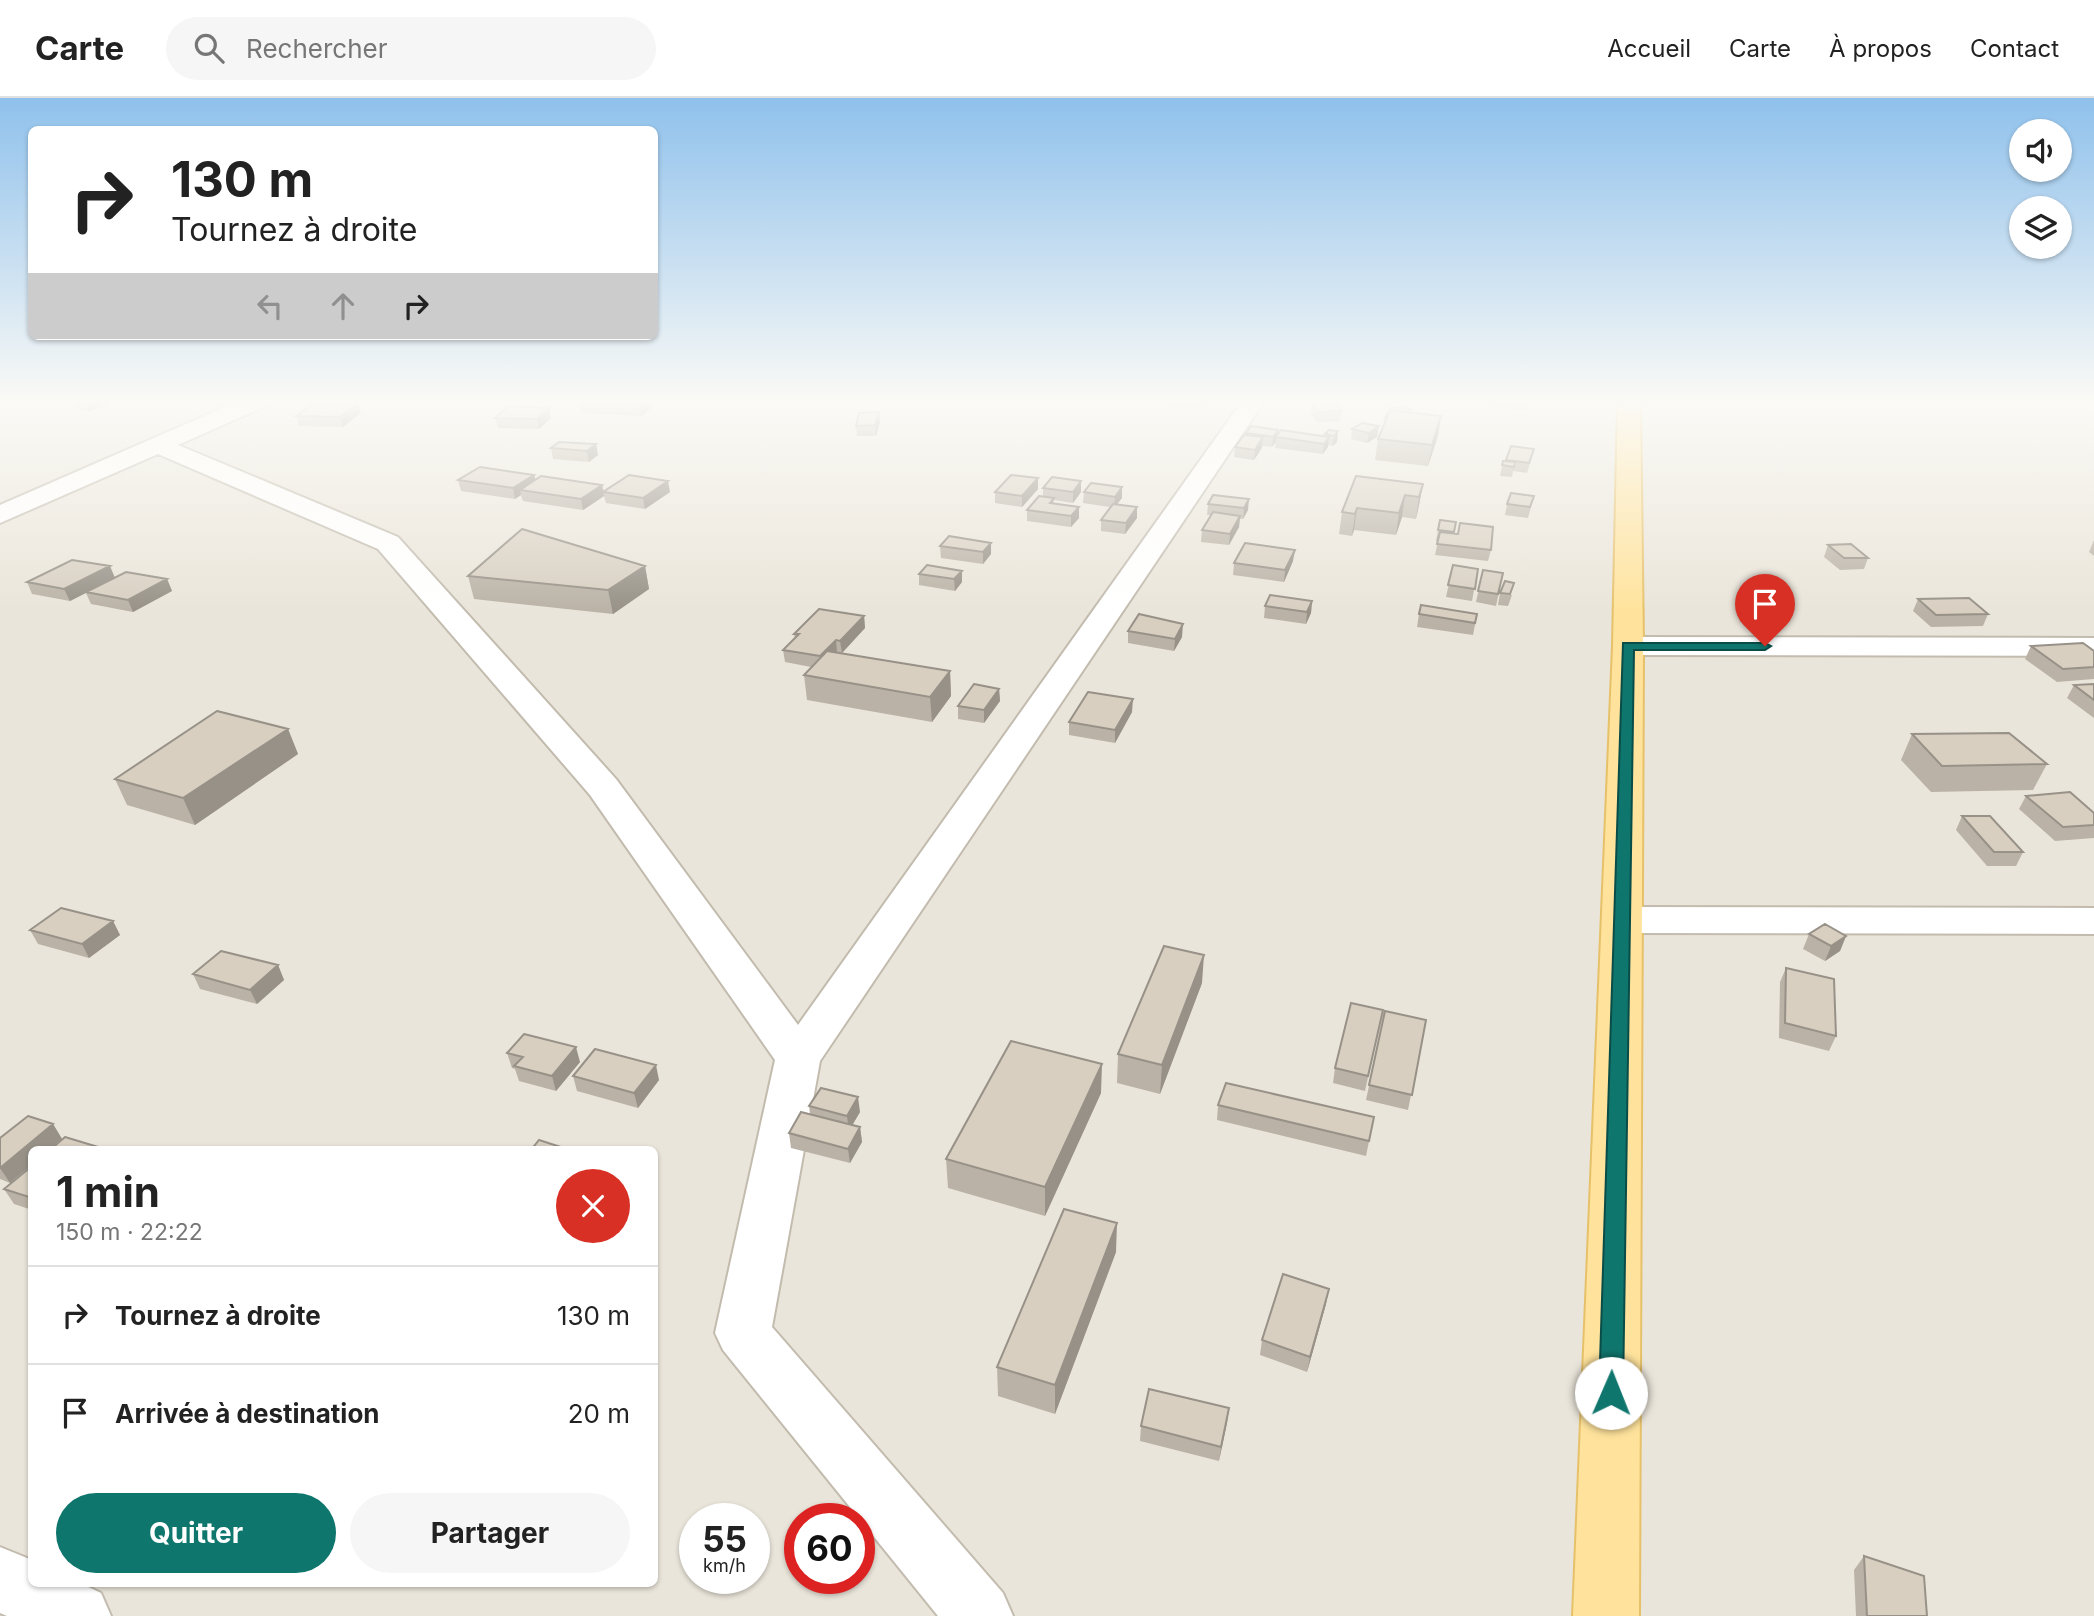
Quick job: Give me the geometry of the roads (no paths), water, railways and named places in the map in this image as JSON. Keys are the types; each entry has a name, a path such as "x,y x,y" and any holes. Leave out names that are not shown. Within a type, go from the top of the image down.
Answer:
{"main road":[{"path":"1606,1616 1628,646 1629,471"}],"street":[{"path":"0,515 100,471"},
{"path":"219,471 388,543 603,787 798,1059"},
{"path":"979,1616 743,1333 798,1059 1205,471"},
{"path":"1628,646 2094,647"},
{"path":"1622,920 2094,921"},
{"path":"0,1579 78,1616"}]}
